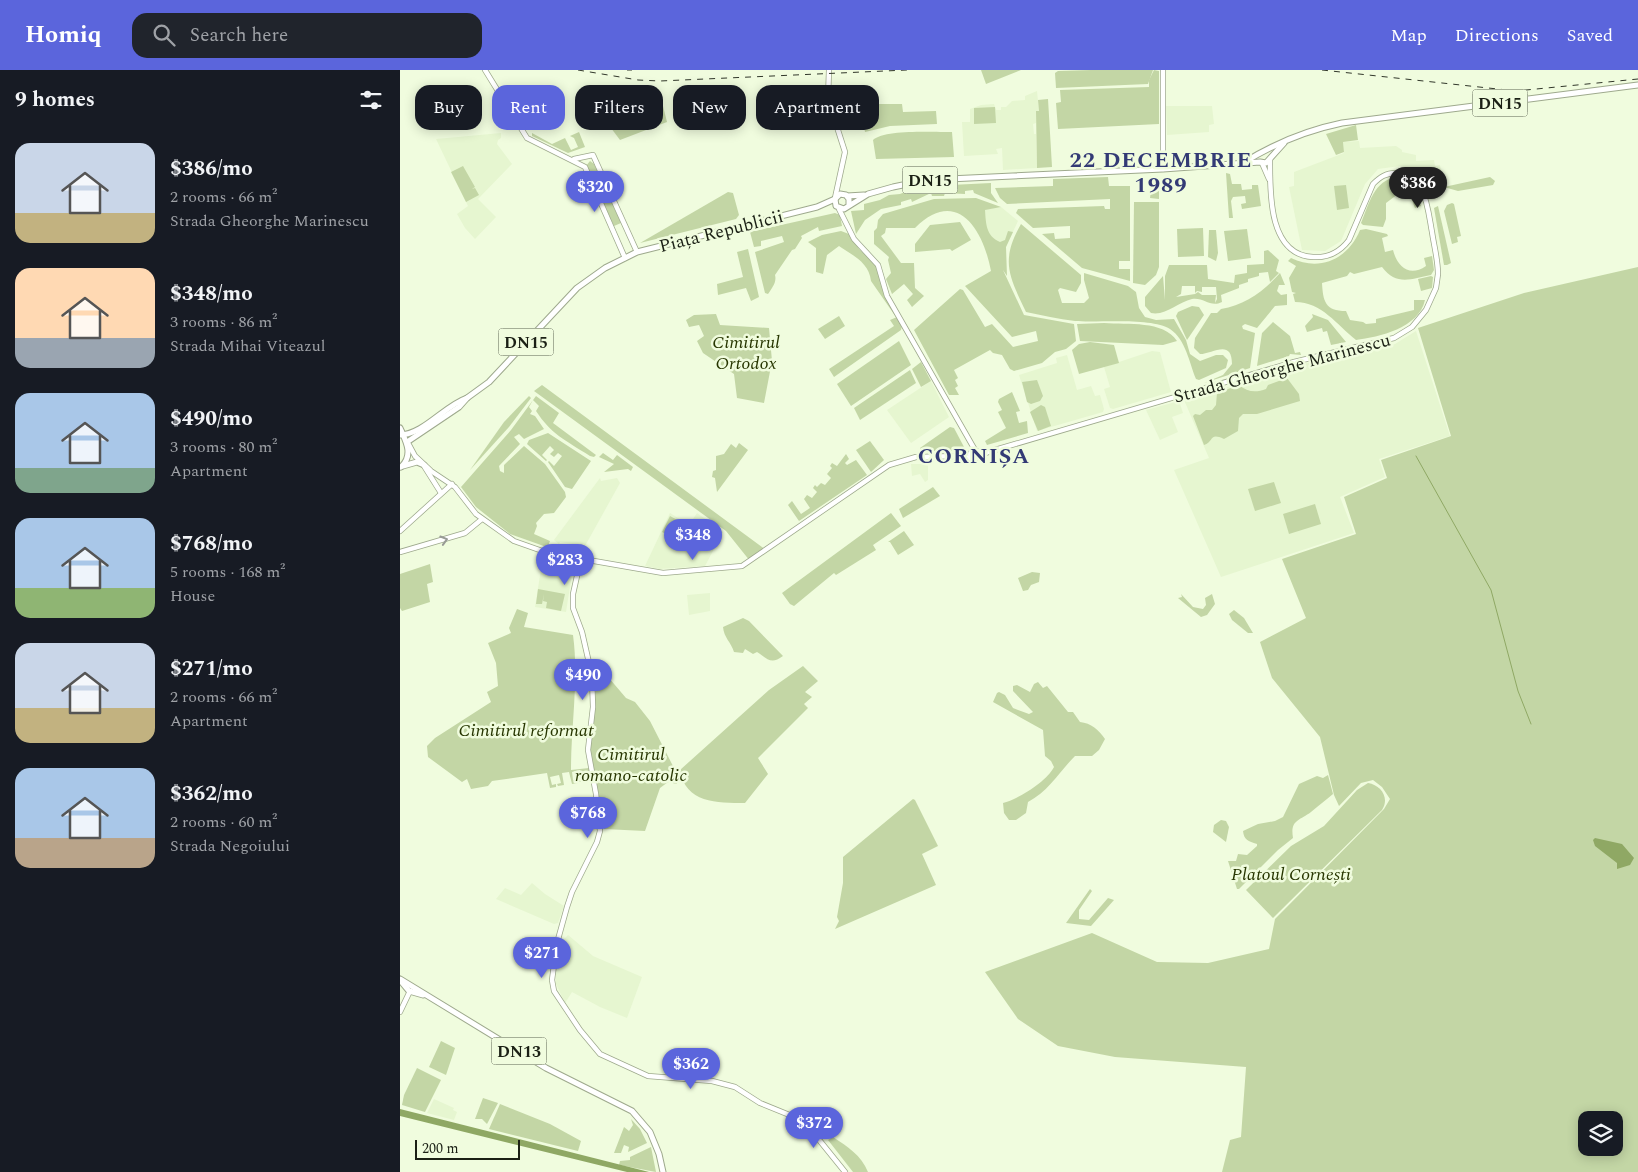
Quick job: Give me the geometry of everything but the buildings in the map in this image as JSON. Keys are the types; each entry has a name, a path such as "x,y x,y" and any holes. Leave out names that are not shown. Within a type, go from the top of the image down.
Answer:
{"main road":[{"path":"484,70 527,138 572,160 587,170 625,258"},
{"path":"829,70 828,98 845,152 835,205 839,208 861,248 878,265 887,296 970,444 973,453"},
{"path":"1162,70 1164,169"},
{"name":"DN15","path":"1241,164 1264,150 1309,132 1342,122 1638,85"},
{"name":"DN15","path":"835,198 840,194 868,194 927,180 1266,163 1284,143"},
{"path":"1264,150 1269,153 1270,158"},
{"path":"1258,154 1261,162"},
{"path":"572,160 593,155 637,252"},
{"name":"Strada Gheorghe Marinescu","path":"973,453 978,457 988,452 1294,362 1395,338 1416,324 1432,299 1438,274 1425,197 1416,180 1400,172 1388,173 1380,177 1373,184 1349,240 1344,247 1329,256 1316,258 1294,253 1282,242 1277,226 1270,180 1270,158"},
{"name":"Strada Gheorghe Marinescu","path":"1261,162 1270,180"},
{"path":"838,182 846,195 848,226"},
{"name":"DN15","path":"839,208 848,206 868,194"},
{"name":"Piața Republicii","path":"625,258 637,252 817,207 835,198"},
{"name":"Piața Republicii","path":"817,207 839,208"},
{"name":"DN15","path":"407,442 459,407 467,398 500,372 576,288 605,268 625,258"},
{"name":"DN15","path":"402,435 424,425 456,402 467,398"},
{"path":"400,428 402,435 424,465 426,472 441,493"},
{"path":"400,467 408,459 407,442"},
{"name":"Strada Gheorghe Marinescu","path":"424,465 440,479 454,485 482,519 508,538 520,544 541,551 663,572 738,567 889,465 916,457 961,456 988,452"},
{"path":"400,467 417,462 424,465"},
{"path":"400,531 441,493 454,485"},
{"path":"400,552 466,533 482,519"},
{"path":"581,558 573,594 573,608 582,632 592,676 593,707 588,750 600,831 598,842 569,900 557,943 552,980 554,990 597,1052 648,1076 724,1083 735,1087 769,1107 792,1116 820,1141 845,1172"},
{"name":"DN13","path":"400,979 410,988 429,996 546,1068 632,1111 650,1132 659,1154 663,1172"},
{"path":"400,1012 410,988"}],"shaded area":[{"path":"1037,91 1039,111 1036,111 1036,123 1033,124 1034,134 1036,134 1037,168 1003,170 1002,148 996,149 998,154 964,156 962,122 970,122 970,109 981,105 994,104 996,110 1001,110 1001,107 1006,107 1012,101 1025,100 1025,96"},
{"path":"1166,106 1212,106 1214,124 1209,125 1209,132 1167,135"},
{"path":"501,133 501,138 497,144 512,164 478,199 496,217 475,239 465,228 457,214 468,206 436,139"},
{"path":"1359,141 1360,148 1396,146 1402,152 1416,155 1416,161 1434,160 1435,166 1440,165 1442,176 1428,180 1411,169 1400,166 1378,169 1365,184 1341,241 1325,251 1302,250 1289,187 1294,186 1294,172 1344,153 1343,142"},
{"path":"1001,207 1018,221 1006,247 995,248 983,231 980,210"},
{"path":"1416,331 1450,436 1379,459 1385,477 1340,497 1354,533 1221,577 1174,470 1209,458 1184,400 1330,356 1395,344"},
{"path":"1152,351 1160,352 1171,392 1113,409 1110,408 1104,389 1110,387 1104,367"},
{"path":"1067,355 1077,390 1091,386 1095,396 1100,395 1104,409 1103,412 1037,431 1019,375 1057,363 1056,358"},
{"path":"931,381 949,417 911,443 887,410"},
{"path":"1179,401 1183,413 1172,417 1178,432 1160,440 1146,410"},
{"path":"911,464 928,464 928,480 925,482 920,474 912,476"},
{"path":"600,478 601,481 617,478 620,483 585,546 560,542 559,544 554,540"},
{"path":"670,513 689,525 697,513 723,532 705,566 660,569 645,566"},
{"path":"553,562 573,568 566,612 535,607 542,563 552,565"},
{"path":"710,593 710,611 689,615 687,595"},
{"path":"1595,838 1622,844 1634,858 1630,865 1617,869 1617,863 1595,846 1593,840"},
{"path":"532,883 564,906 558,923 554,924 496,899 505,888 521,895"},
{"path":"568,935 593,956 642,977 627,1018 600,1007 572,992 565,1003 556,984 556,974 561,939 563,940"},
{"path":"434,1099 454,1108 453,1110 457,1112 454,1120 427,1113"},
{"path":"400,1109 649,1172 627,1172 400,1116"}],"green space":[{"path":"981,70 1021,70 986,84"},
{"path":"1153,70 1148,84 1056,88 1055,73 1058,71"},
{"path":"1154,70 1159,71 1159,124 1058,129 1056,103 1061,102 1060,90 1149,87 1149,80"},
{"path":"1048,99 1052,167 1037,168 1036,111 1039,111 1038,100"},
{"path":"879,104 902,104 903,112 936,111 937,124 890,126 879,129"},
{"path":"663,106 667,122 663,124"},
{"path":"995,107 996,123 974,124 974,108"},
{"path":"1356,125 1358,140 1343,142 1344,152 1336,155 1326,134"},
{"path":"612,130 646,130 620,140"},
{"path":"579,132 585,147 568,153 532,136 532,133 552,144 565,138 571,150 578,147 574,138 570,136"},
{"path":"910,132 952,132 954,157 876,159 873,140 879,136"},
{"path":"590,161 594,164 621,223 614,226 586,166"},
{"path":"463,166 475,187 472,189 475,188 479,195 466,202 451,172"},
{"path":"1226,173 1230,174 1232,184 1241,184 1242,190 1252,189 1252,185 1258,185 1261,206 1242,209 1241,204 1246,203 1245,196 1233,197 1231,201 1233,218 1229,218"},
{"path":"1150,176 1157,176 1159,180 1159,199 1150,198 1152,184 1150,184"},
{"path":"1108,177 1109,186 1130,186 1130,261 1119,261 1119,269 1130,269 1130,281 1082,268 1042,234 1054,233 1055,239 1070,238 1070,226 1033,228 1016,213 1018,209 1104,206 1105,209 1110,209 1110,199 1007,204 1000,198 995,188 1053,186 1053,179"},
{"path":"1397,177 1407,181 1413,187 1421,206 1415,208 1410,195 1402,191 1386,203 1386,219 1383,227 1363,225 1361,223 1373,194 1383,183"},
{"path":"1490,177 1495,181 1493,185 1458,191 1444,187"},
{"path":"991,183 991,193 998,203 974,193 973,190 965,191 965,194 945,193 944,196 932,196 931,193 912,202 911,199 901,202 901,205 881,209 865,220 856,234 851,211 864,210 864,204 880,200 889,195 931,186"},
{"path":"1346,185 1349,208 1337,210 1334,186"},
{"path":"728,192 733,193 739,215 736,219 640,243"},
{"path":"976,198 1001,207 985,210 986,225 989,233 995,239 1000,242 1005,240 1008,231 1013,232 1006,247 1007,276 1003,270 1024,315 1074,324 1076,341 1066,349 1055,352 1042,363 1014,371 1010,369 1002,355 993,353 990,350 954,370 958,378 955,380 958,386 955,388 959,395 949,395 914,330 960,289 963,290 985,327 992,324 1013,347 1038,341 1036,331 1012,337 965,286 991,271 982,240 965,218 955,212 943,211 930,216 915,228 886,228 885,233 881,236 901,263 914,263 915,288 924,296 912,307 907,300 913,294 904,284 892,294 886,279 891,273 889,257 874,244 874,231 877,228 878,220 883,214 934,199"},
{"path":"1134,202 1159,202 1159,267 1156,275 1145,285 1133,283"},
{"path":"1454,204 1461,236 1457,237 1458,242 1452,244 1444,211 1447,205"},
{"path":"1438,206 1451,263 1447,265 1444,265 1434,208"},
{"path":"835,213 840,215 842,226 819,231 818,227 801,236 802,238 795,249 792,250 775,275 775,283 768,294 765,293 755,252 784,242 782,236 761,241 761,246 754,247 750,232"},
{"path":"960,222 971,240 952,251 950,249 915,252 915,244 930,225"},
{"path":"1021,224 1081,275 1081,283 1076,292 1060,288 1058,290 1062,303 1084,303 1089,298 1084,273 1128,286 1136,292 1139,308 1145,317 1156,320 1174,319 1186,340 1190,354 1200,361 1216,355 1223,355 1228,360 1226,368 1199,380 1196,379 1180,339 1170,329 1161,325 1138,322 1075,321 1026,312 1011,278 1009,268 1014,237"},
{"path":"1203,228 1204,256 1178,257 1177,229"},
{"path":"1247,229 1251,258 1228,261 1224,231"},
{"path":"1366,229 1387,234 1388,236 1382,238 1385,252 1393,250 1397,261 1405,268 1414,271 1420,269 1426,266 1424,258 1432,256 1434,270 1431,275 1404,280 1393,277 1382,267 1354,274 1350,272 1347,276 1322,283 1324,300 1329,307 1339,311 1346,311 1350,320 1366,324 1376,323 1376,319 1414,310 1414,300 1425,300 1415,318 1407,324 1386,333 1356,340 1321,310 1305,303 1295,302 1293,294 1296,293 1292,292 1289,278 1296,266 1288,261 1291,258 1312,264 1332,260 1348,249 1360,230"},
{"path":"1209,230 1216,230 1218,253 1216,261 1208,257"},
{"path":"841,231 849,234 859,249 877,266 885,296 896,317 871,281 870,274 863,264 839,246 827,255 823,274 816,272 816,248 808,242 822,235"},
{"path":"748,249 759,297 751,301 746,288 718,295 717,284 743,277 737,252"},
{"path":"1268,250 1279,260 1276,271 1279,273 1270,282 1268,272 1259,273 1259,276 1248,279 1248,282 1239,285 1239,288 1221,295 1222,302 1218,304 1200,299 1192,299 1167,311 1156,313 1151,313 1145,306 1145,297 1163,276 1165,300 1165,276 1169,265 1207,265 1208,279 1234,283 1235,275 1247,273 1247,265 1264,264 1264,251","holes":["1182,286 1195,286 1195,293 1197,291 1202,292 1202,287 1216,287 1217,299 1215,303 1216,295 1202,295 1198,292 1195,294 1176,297 1181,294"]},
{"path":"1638,267 1638,1172 1222,1172 1230,1140 1241,1137 1246,1067 1115,1057 1058,1046 1018,1019 985,972 1092,933 1157,962 1208,963 1269,949 1275,919 1384,809 1390,799 1382,787 1373,780 1361,783 1339,806 1334,795 1320,737 1272,678 1260,642 1306,618 1282,559 1356,534 1344,497 1387,478 1381,460 1451,436 1418,328 1524,293"},
{"path":"1280,273 1285,285 1279,285 1277,291 1281,295 1287,294 1287,305 1275,306 1257,328 1245,324 1242,326 1243,329 1255,333 1250,368 1204,383 1223,375 1232,364 1229,351 1225,349 1200,354 1194,348 1195,338 1211,313 1217,313 1221,309 1246,301 1267,286"},
{"path":"1433,277 1432,288 1421,291 1418,279"},
{"path":"1192,306 1199,307 1204,315 1187,340 1176,316 1178,312"},
{"name":"Cimitirul Ortodox","path":"716,314 720,325 769,328 772,361 764,403 737,398 734,374 703,353 697,341 704,336 699,325 689,327 686,320 694,315"},
{"path":"1312,314 1328,320 1346,342 1331,345 1327,331 1323,332 1322,328 1307,332 1305,326 1313,317"},
{"path":"839,316 845,326 825,339 818,329"},
{"path":"897,317 902,326 901,330 834,377 829,369 894,326 890,320"},
{"path":"1273,322 1290,336 1295,353 1300,352 1301,355 1290,354 1289,356 1257,366 1262,333"},
{"path":"1104,323 1154,327 1171,334 1177,341 1163,345 1080,341 1077,324"},
{"path":"899,341 911,365 851,406 837,384"},
{"path":"1090,342 1114,345 1119,363 1079,374 1072,350 1079,344"},
{"path":"921,362 931,381 921,387 912,369"},
{"path":"910,370 916,383 860,420 854,408"},
{"path":"1287,378 1299,394 1300,401 1257,414 1243,414 1239,418 1238,431 1224,439 1214,437 1204,445 1193,416 1195,414 1200,415 1206,410 1212,410 1216,405 1217,393 1239,385 1248,390 1259,391 1266,389 1268,385"},
{"path":"1037,380 1043,396 1040,401 1031,404 1027,402 1022,382"},
{"path":"542,385 766,550 750,561 726,531 534,391"},
{"path":"1012,392 1020,411 1016,412 1019,423 1027,421 1028,433 987,445 985,441 1006,428 998,412 1002,410 998,402 999,399"},
{"path":"529,396 531,398 509,427 470,470 504,422"},
{"path":"536,396 559,413 553,423 596,455 594,457 590,456 553,431 536,411 539,406 533,400"},
{"path":"533,400 529,407 532,411 530,414 535,416 544,429 524,439 519,434 514,437 520,444 499,466 500,471 504,473 504,465 524,446 545,464 565,492 566,497 554,513 544,514 536,523 537,526 534,534 550,541 548,546 555,550 510,534 476,507 461,487 511,430"},
{"path":"1041,405 1045,407 1051,426 1038,431 1030,412"},
{"path":"950,427 954,428 964,447 962,451 921,451 920,448"},
{"path":"548,433 591,461 572,489 565,487 548,462 554,466 562,456 558,453 554,457 550,454 554,450 550,446 542,455 546,461 527,444 529,440"},
{"path":"870,441 884,460 871,472 856,450"},
{"path":"739,443 748,450 717,492 715,478 712,477 713,471 716,470 716,456 724,454 731,444 736,448"},
{"path":"603,453 613,460 617,455 633,467 631,471 628,469 604,472 614,464 599,457"},
{"path":"846,454 849,459 845,463 847,465 856,460 867,475 799,521 788,505 792,501 801,514 810,508 804,499 807,495 812,498 817,492 813,488 815,485 817,487 821,483 825,485 831,478 827,474 832,468 830,466 832,463 837,466"},
{"path":"1274,482 1281,503 1255,511 1248,489"},
{"path":"933,487 940,496 903,518 899,509"},
{"path":"1315,504 1321,524 1289,534 1283,514"},
{"path":"891,513 901,526 873,545 876,550 836,575 834,573 794,606 790,604 782,593"},
{"path":"670,516 681,522 673,537 662,532"},
{"path":"904,531 914,545 898,555 890,542 888,542"},
{"path":"430,564 433,582 427,584 430,602 402,611 400,608 400,574"},
{"path":"1032,572 1040,573 1039,582 1031,585 1028,590 1023,591 1018,578"},
{"path":"538,589 565,594 561,611 546,608 547,602 543,601 544,594 542,604 536,604"},
{"path":"1181,594 1193,607 1203,609 1206,605 1205,598 1212,594 1215,604 1207,615 1201,617 1178,598 1182,597"},
{"name":"Cimitirul reformat","path":"517,609 528,613 524,627 573,635 575,685 571,770 589,768 591,779 579,782 579,779 582,778 580,770 572,772 573,780 577,780 578,783 572,784 569,772 562,773 564,785 558,786 557,784 561,783 559,775 550,777 552,785 556,784 556,787 550,788 547,773 492,781 488,786 471,789 467,779 462,782 428,757 427,746 435,738 491,702 487,692 498,686 496,663 488,643 511,633 509,628"},
{"path":"1234,610 1244,618 1253,633 1248,633 1232,620 1229,614"},
{"path":"743,618 749,621 783,656 772,661 757,652 753,654 745,649 743,653 734,652 723,627"},
{"path":"803,666 818,681 805,692 812,697 804,704 808,708 758,758 768,774 745,803 704,799 688,789 683,781 680,770 769,690"},
{"name":"Cimitirul romano-catolic","path":"609,678 626,698 635,702 650,721 675,770 677,784 668,782 660,788 645,831 604,829 590,754 596,687 599,682"},
{"path":"1038,682 1043,688 1047,686 1068,712 1073,712 1080,722 1094,728 1105,739 1099,750 1092,756 1075,756 1048,787 1028,802 1026,813 1016,820 1009,820 1004,813 1003,803 1017,798 1032,789 1054,767 1045,756 1043,730 993,702 999,692 1005,695 1013,708 1029,714 1033,712 1013,691 1013,686 1017,685 1030,692 1034,684"},
{"path":"1328,775 1333,794 1296,822 1292,832 1293,838 1237,889 1228,861 1236,861 1238,854 1247,855 1257,846 1257,844 1245,838 1243,831 1258,824 1275,821 1283,817 1299,784 1317,776 1323,778"},
{"name":"Platoul Cornești","path":"1368,783 1377,786 1383,793 1385,801 1382,810 1273,918 1246,890 1291,846 1324,826 1357,790"},
{"path":"913,799 938,846 922,854 936,885 835,929 839,921 837,917 843,883 843,857"},
{"path":"1221,820 1226,821 1229,827 1226,842 1213,832 1214,825"},
{"path":"1090,889 1092,891 1079,910 1079,919 1089,920 1108,898 1114,900 1091,926 1066,923"},
{"path":"441,1041 455,1048 446,1075 429,1067"},
{"path":"417,1068 441,1080 425,1112 402,1105 404,1095"},
{"path":"483,1098 498,1103 487,1124 482,1119 475,1119"},
{"path":"500,1104 550,1124 581,1141 578,1151 489,1129"},
{"path":"631,1119 640,1129 647,1143 628,1152 629,1147 624,1145 621,1153 614,1153 624,1127 629,1131 633,1125"},
{"path":"833,1137 858,1156 868,1172 853,1172 828,1140"},
{"path":"651,1147 656,1172 619,1165 620,1161 630,1160 630,1157"}],"waterway":[{"path":"1416,456 1491,590 1518,691 1531,724"}],"railway":[{"path":"578,70 638,80 660,81 907,70"},
{"path":"627,70 632,70"},
{"path":"1322,70 1516,91 1638,79"}],"district":[{"name":"22 DECEMBRIE 1989","path":"1161,172"},
{"name":"CORNIȘA","path":"974,455"}]}
